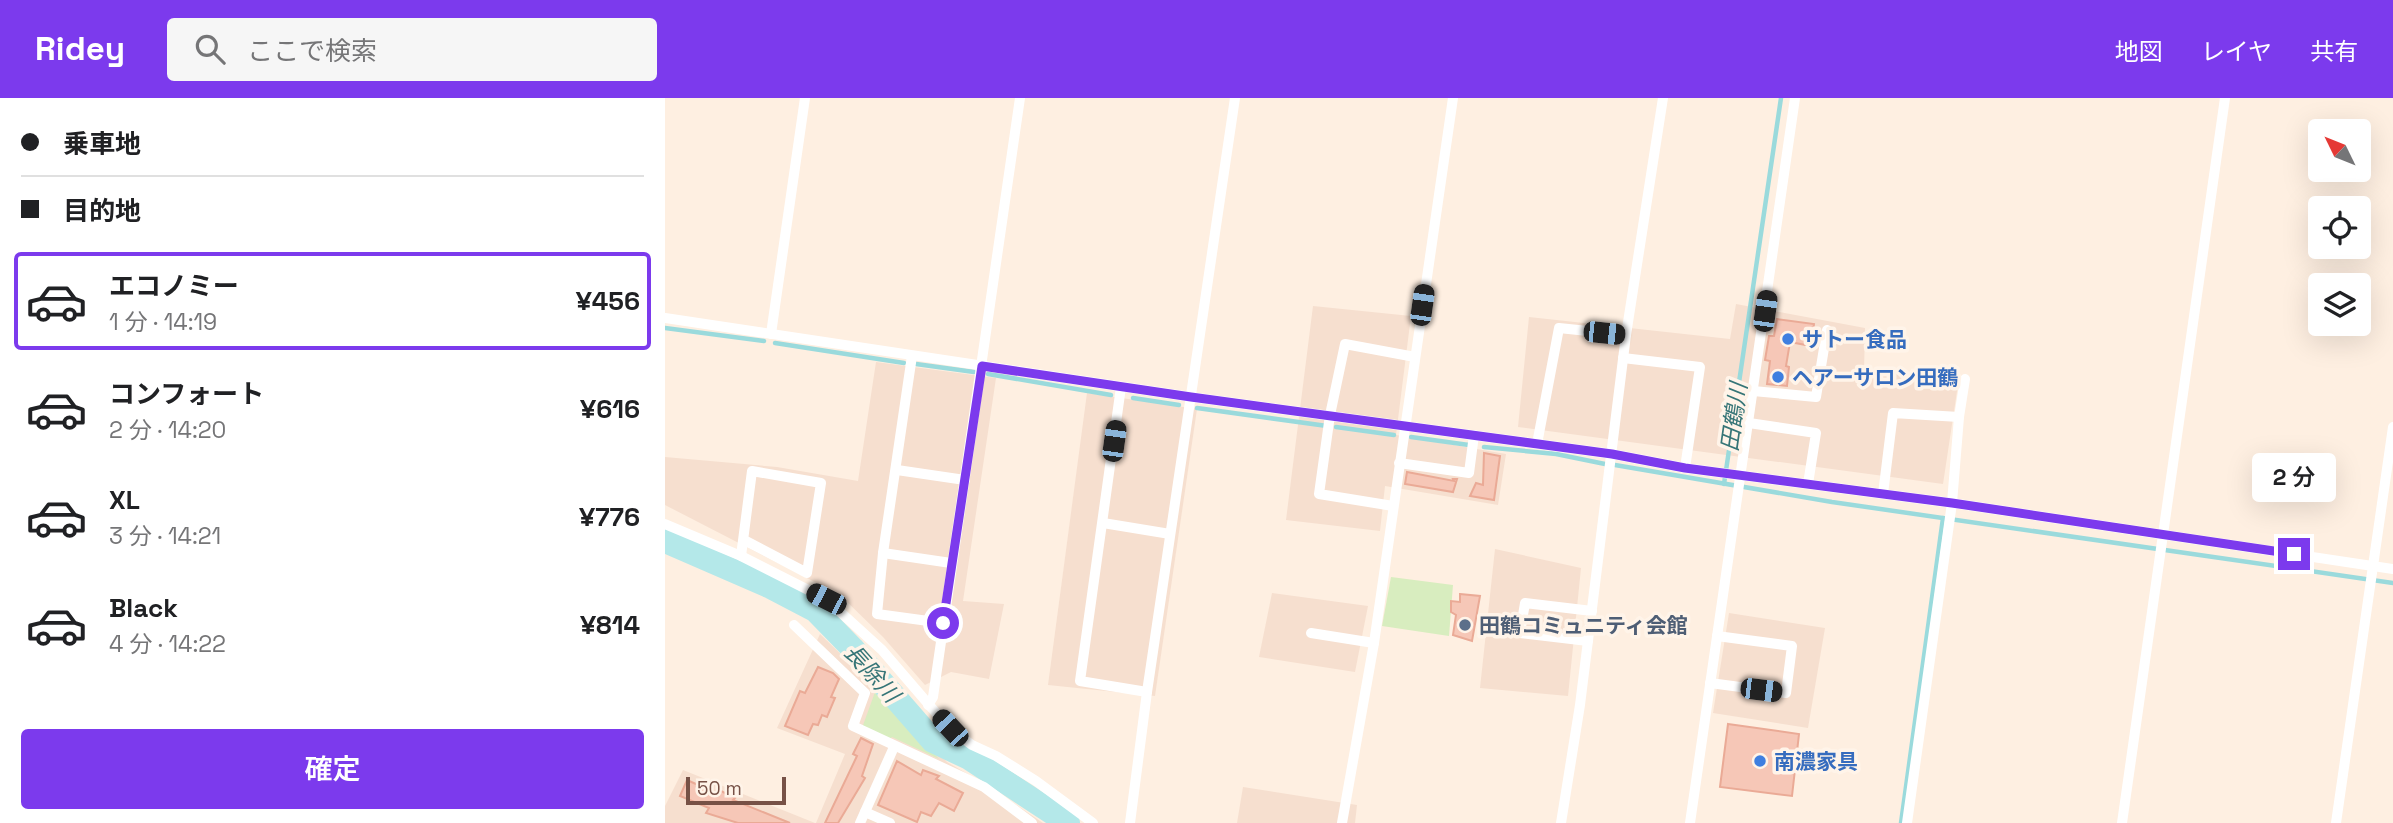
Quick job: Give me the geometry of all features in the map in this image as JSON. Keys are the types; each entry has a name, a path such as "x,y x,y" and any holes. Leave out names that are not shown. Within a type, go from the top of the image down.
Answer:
{"street":[{"path":"771,334 805,98"},
{"path":"928,705 933,697 1020,98"},
{"path":"1130,823 1234,98"},
{"path":"1342,823 1374,643 1453,98"},
{"path":"1561,823 1592,611 1626,335 1663,98"},
{"path":"1690,823 1795,98"},
{"path":"2122,823 2225,98"},
{"path":"665,318 1121,387 1612,454 1739,476 1883,494 2162,538 2393,569"},
{"path":"1537,444 1559,328 1626,335"},
{"path":"1753,391 1816,397 1827,330"},
{"path":"1393,506 1319,494 1329,415 1345,344 1415,357"},
{"path":"912,356 883,553 877,614 943,623"},
{"path":"1623,358 1700,367 1685,468"},
{"path":"1907,823 1952,507 1959,417 1965,379"},
{"path":"1121,387 1080,681 1147,692"},
{"path":"1883,494 1893,413 1959,417"},
{"path":"1749,423 1816,433 1808,484"},
{"path":"2336,823 2393,427"},
{"path":"1399,463 1469,473 1474,435"},
{"path":"897,470 965,480"},
{"path":"741,556 753,471 821,483 807,573 744,540"},
{"path":"1103,523 1170,534"},
{"path":"665,524 741,556 826,599 881,650 950,728 972,745 996,756 1036,781 1093,823"},
{"path":"883,553 951,564"},
{"path":"1588,641 1520,633 1525,603 1592,611"},
{"path":"794,625 865,692 853,726 984,787 1032,823"},
{"path":"1311,633 1374,643"},
{"path":"1710,683 1786,693 1792,646 1717,636"},
{"path":"860,823 894,747"},
{"path":"865,812 890,823"}],"shaded area":[{"path":"1736,304 1865,328 1864,372 1959,378 1943,484 1518,427 1529,317 1730,339"},
{"path":"1313,306 1411,316 1396,435 1506,454 1498,505 1385,486 1380,531 1286,520"},
{"path":"876,362 996,378 963,601 1004,604 989,679 951,672 925,685 883,637 840,595 665,505 665,457 777,467 858,481"},
{"path":"1087,393 1197,409 1155,696 1048,685"},
{"path":"1495,549 1581,568 1568,696 1480,688"},
{"path":"1272,593 1368,606 1355,672 1259,657"},
{"path":"1729,613 1825,628 1808,728 1713,713"},
{"path":"820,634 947,762 1043,823 816,823 845,754 777,728"},
{"path":"683,770 815,823 665,823 665,806"},
{"path":"1243,787 1357,805 1355,823 1237,823"}],"green space":[{"path":"1391,577 1453,585 1449,636 1382,626"},
{"path":"875,692 939,759 892,737 888,741 862,728"}],"building":[{"name":"サトー食品","path":"1777,319 1814,324 1811,346 1790,342 1786,366 1789,367 1787,386 1767,384 1770,361 1765,360 1769,336 1774,336"},
{"path":"1484,453 1500,456 1494,500 1470,496 1476,483 1483,485"},
{"path":"1407,472 1454,481 1453,479 1457,479 1453,492 1405,484"},
{"name":"田鶴コミュニティ会館","path":"1460,594 1480,596 1472,641 1453,635 1456,615 1451,612 1451,601 1460,602"},
{"path":"818,667 833,673 839,679 831,697 835,698 827,717 822,715 818,725 813,724 808,735 785,726 800,691 805,693"},
{"name":"南濃家具","path":"1728,724 1799,734 1792,796 1720,787"},
{"path":"861,738 873,744 862,776 865,778 838,823 825,823 857,756 853,754"},
{"path":"897,761 921,775 923,770 939,776 936,779 963,793 954,811 939,803 931,816 921,812 917,822 878,805"},
{"path":"687,780 716,793 717,789 735,798 733,800 790,823 738,823 706,813 709,808 680,796"}],"waterway":[{"name":"田鶴川","path":"1724,484 1781,98"},
{"path":"665,328 764,341"},
{"path":"775,343 904,363"},
{"path":"916,364 974,372"},
{"path":"988,374 1111,395"},
{"path":"1133,398 1179,405"},
{"path":"1197,408 1327,426"},
{"path":"1336,427 1394,435"},
{"path":"1411,437 1469,445"},
{"path":"1484,447 1556,454 1605,464"},
{"name":"田鶴川","path":"1615,465 1832,502 2393,583"},
{"path":"1901,823 1943,518"},
{"name":"長除川","path":"665,541 771,587 815,610 933,741 969,758 1068,823"}],"place":[{"name":"サトー食品","path":"1788,339"},
{"name":"ヘアーサロン田鶴","path":"1778,377"},
{"name":"田鶴コミュニティ会館","path":"1465,625"},
{"name":"南濃家具","path":"1760,761"}],"route":[{"path":"943,623 982,366 1612,454 1685,468 1952,503 2294,554"}]}
